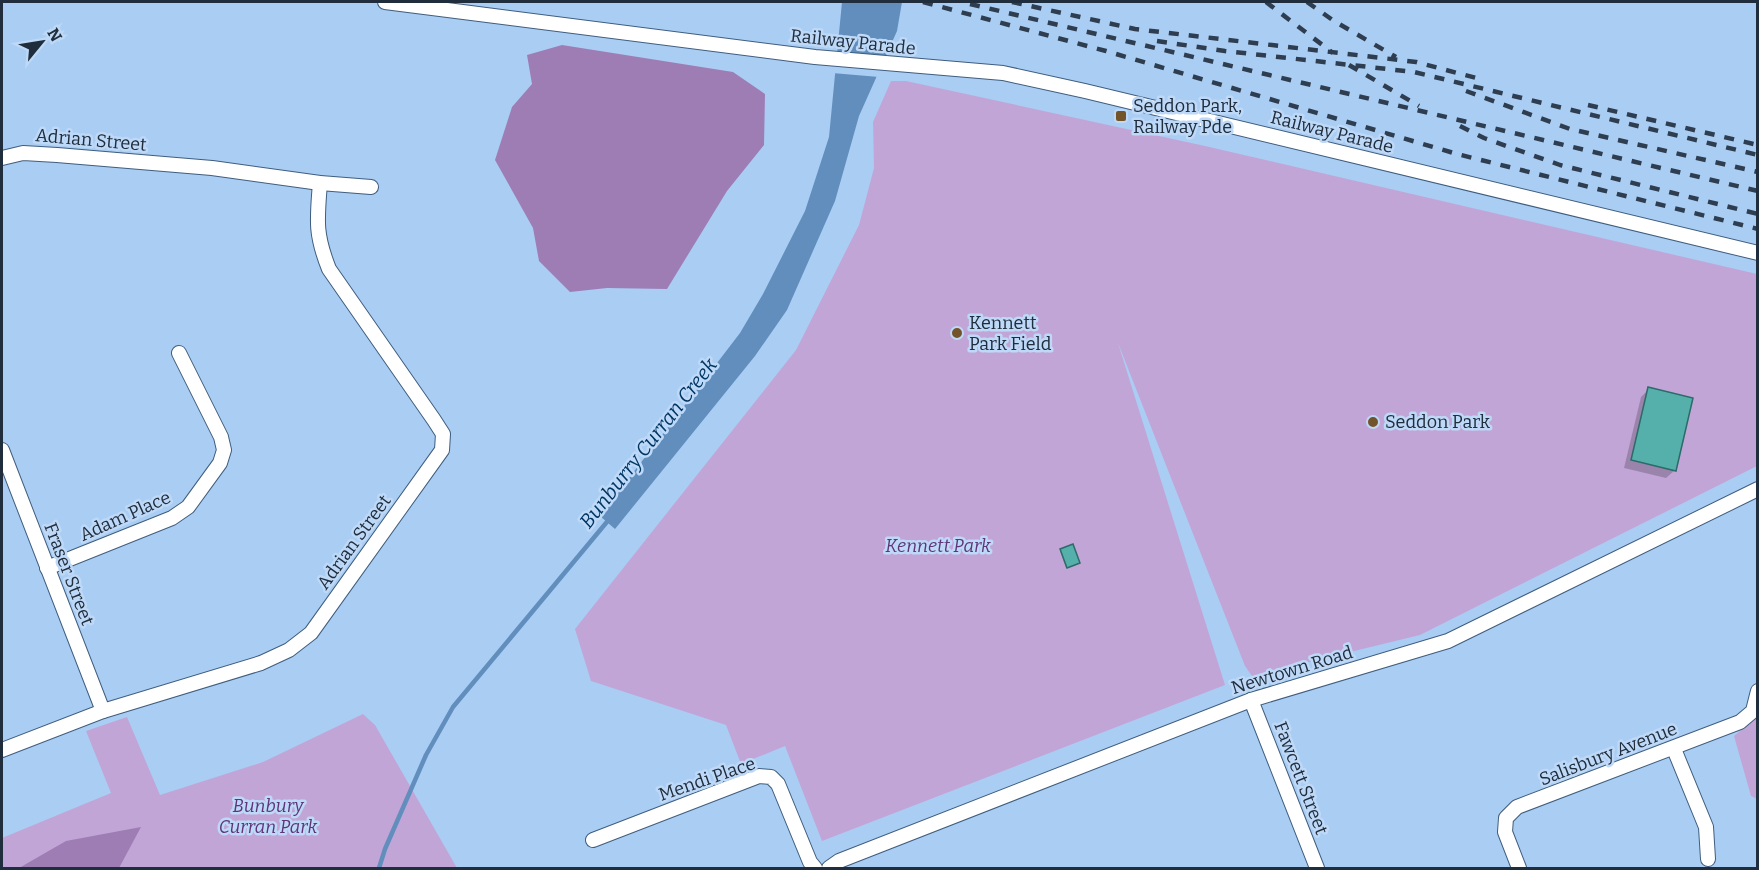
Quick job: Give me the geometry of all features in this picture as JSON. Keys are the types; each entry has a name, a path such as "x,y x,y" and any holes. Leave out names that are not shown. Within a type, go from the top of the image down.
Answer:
{"street":[{"name":"Railway Parade","path":"385,2 815,57 1004,74 1073,88 1758,253"},
{"name":"Adrian Street","path":"2,158 22,153 69,156 212,168 320,183 371,187"},
{"name":"Adrian Street","path":"2,750 103,711 261,663 289,650 311,633 442,450 442,434 434,420 329,269 320,246 317,221 320,183"},
{"name":"Adam Place","path":"48,568 172,518 188,507 220,463 224,450 221,437 179,353"},
{"name":"Fraser Street","path":"2,450 103,711"},
{"name":"Newtown Road","path":"829,868 839,861 1251,700 1448,641 1758,489"},
{"name":"Salisbury Avenue","path":"1519,868 1505,832 1506,818 1517,807 1740,722 1753,711 1758,691"},
{"name":"Fawcett Street","path":"1251,700 1313,867"},
{"path":"1674,749 1706,827 1708,859"},
{"name":"Mendi Place","path":"593,840 759,776 771,777 778,784 815,868"}],"green space":[{"name":"Kennett Park","path":"891,81 906,81 1205,146 1757,274 1757,466 1420,635 1252,676 1245,666 1118,343 1225,685 822,841 785,746 741,764 726,725 591,681 575,629 796,350 859,225 874,168 873,122"},
{"name":"Bunbury Curran Park","path":"363,714 375,725 457,868 2,868 2,838 111,793 86,731 127,717 160,795 263,762"},
{"path":"1757,717 1757,799 1751,796 1734,736"}],"shaded area":[{"path":"562,45 733,72 765,94 764,145 727,191 667,289 607,288 570,292 539,261 533,228 495,160 512,107 532,84 527,55"},
{"path":"141,827 119,868 19,868 66,841"}],"water":[{"path":"842,2 902,2 897,31 859,116 835,201 787,310 755,356 615,529 600,516 740,333 763,294 805,211 829,137"}],"pier":[{"path":"834,51 889,56 879,77 832,73"}],"building":[{"path":"1648,387 1693,398 1676,471 1631,460"},
{"path":"1073,544 1080,563 1067,568 1060,549"}],"waterway":[{"name":"Bunburry Curran Creek","path":"379,868 426,755 453,707 611,517"}],"railway":[{"path":"923,2 1106,51 1457,154 1758,229"},
{"path":"1012,2 1135,29 1416,62 1480,79"},
{"path":"1266,2 1333,53"},
{"path":"1307,2 1334,21 1396,57"},
{"path":"970,4 1758,191"},
{"path":"1157,41 1414,72 1758,155"},
{"path":"1349,65 1419,106"},
{"path":"1466,91 1570,129 1758,172"},
{"path":"1588,105 1758,145"},
{"path":"1460,126 1484,138 1560,165 1758,214"}],"place":[{"name":"Seddon Park, Railway Pde","path":"1121,116"},
{"name":"Kennett Park Field","path":"957,333"},
{"name":"Seddon Park","path":"1373,422"}]}
